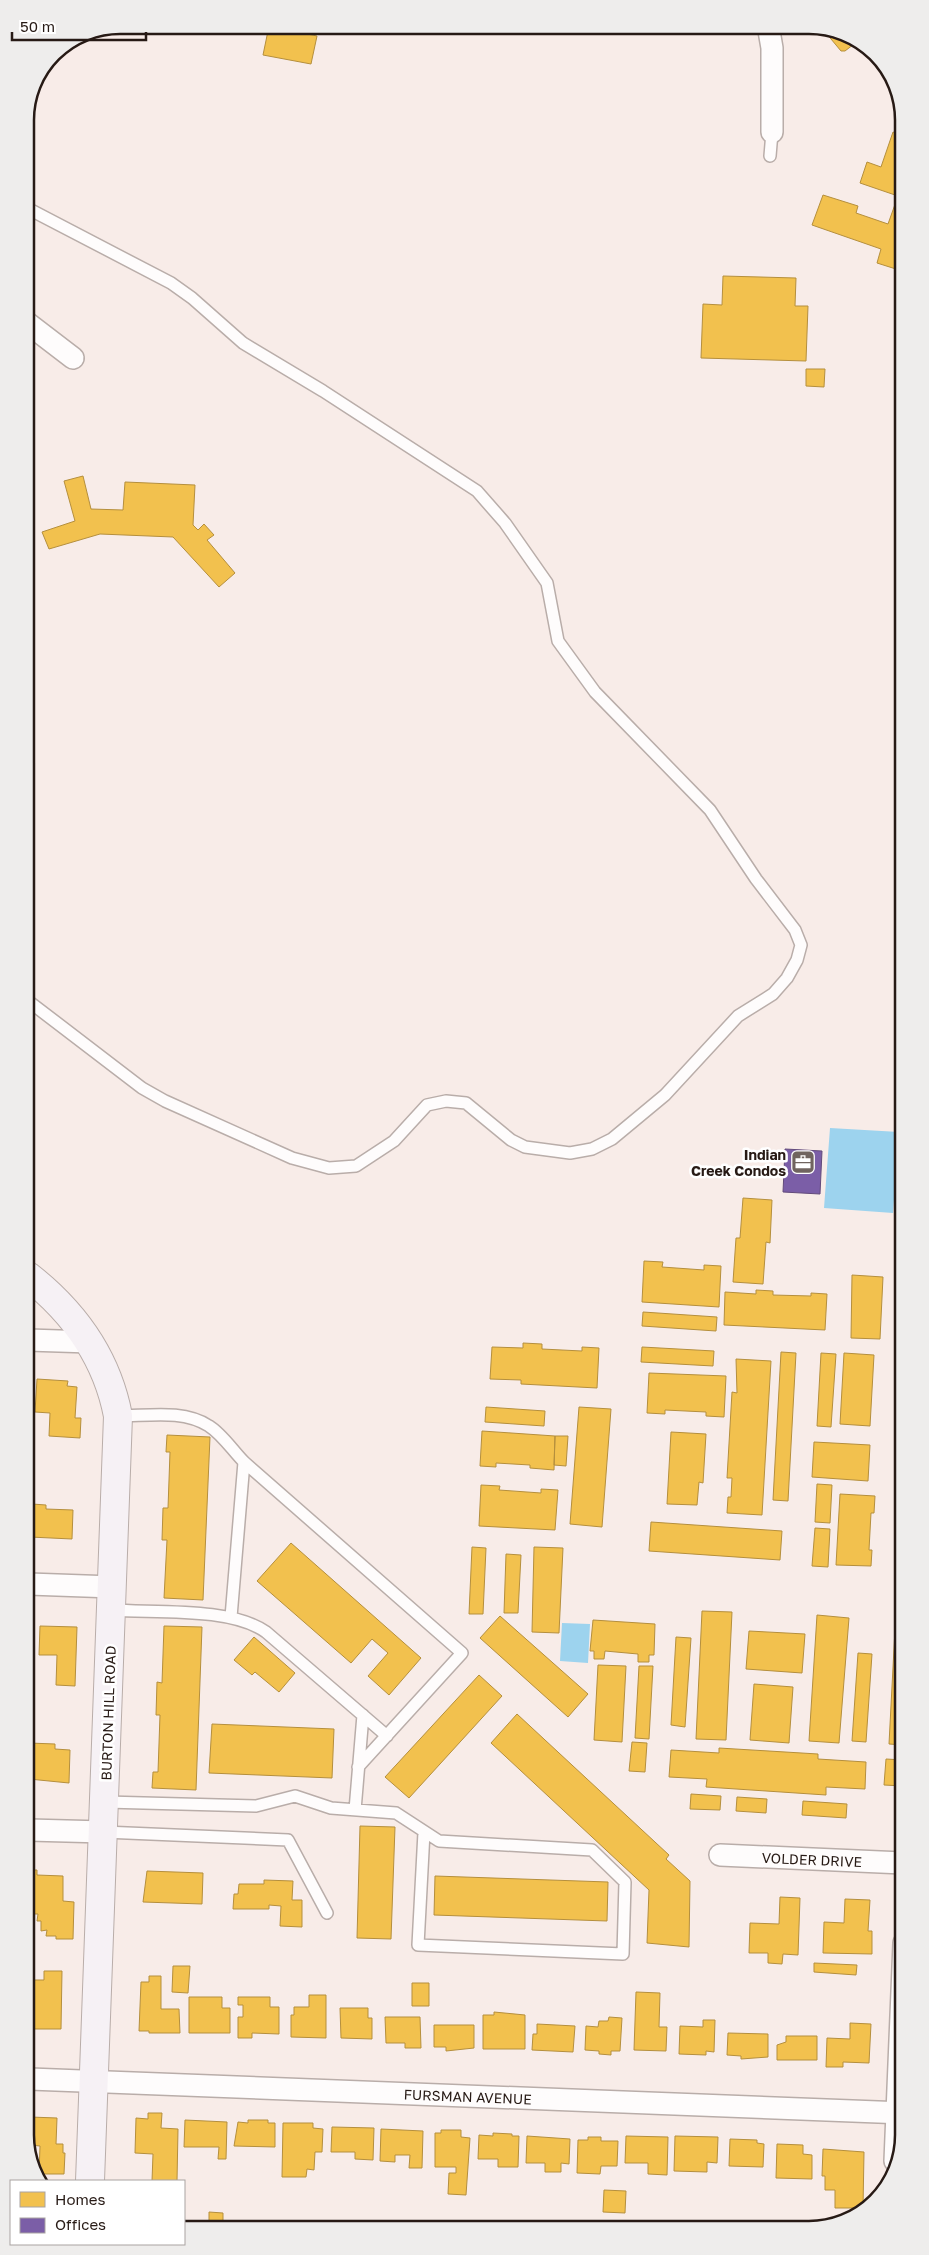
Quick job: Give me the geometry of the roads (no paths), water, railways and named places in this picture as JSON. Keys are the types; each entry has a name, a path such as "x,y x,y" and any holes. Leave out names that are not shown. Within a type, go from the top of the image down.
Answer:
{"street":[{"path":"770,34 772,48 772,132"},
{"path":"34,328 73,358"},
{"name":"BURTON HILL ROAD","path":"34,1282 73,1318 90,1342 103,1364 110,1382 118,1416 106,1802 90,2180"},
{"path":"34,1340 90,1342"},
{"path":"34,1585 112,1599"},
{"path":"34,1830 104,1832"},
{"name":"VOLDER DRIVE","path":"720,1855 895,1863"},
{"name":"FURSMAN AVENUE","path":"34,2079 895,2113"}],"lane":[{"path":"770,156 772,132"},
{"path":"34,212 171,282 243,343 323,390 477,491 505,523 547,583 558,641 562,649 595,692 710,810 756,879 795,930 801,945 797,960 787,978 773,994 738,1016 665,1094 612,1139 592,1148 570,1153 525,1147 511,1140 466,1103 446,1101 427,1105 394,1141 356,1166 328,1168 292,1158 165,1101 142,1088 34,1005"},
{"path":"118,1416 185,1416 211,1427 244,1462 462,1653 358,1768"},
{"path":"231,1617 244,1462"},
{"path":"112,1599 247,1620 266,1632 387,1736"},
{"path":"355,1810 363,1715"},
{"path":"106,1802 256,1806 294,1796 321,1806 396,1813 439,1841 592,1850 625,1882 623,1954 418,1945 424,1832"},
{"path":"104,1832 288,1840 327,1912"}],"water":[{"path":"830,1128 895,1132 893,1213 824,1208"},
{"path":"562,1623 590,1624 588,1663 560,1661"}],"place":[{"name":"Indian Creek Condos","path":"803,1162"}]}
